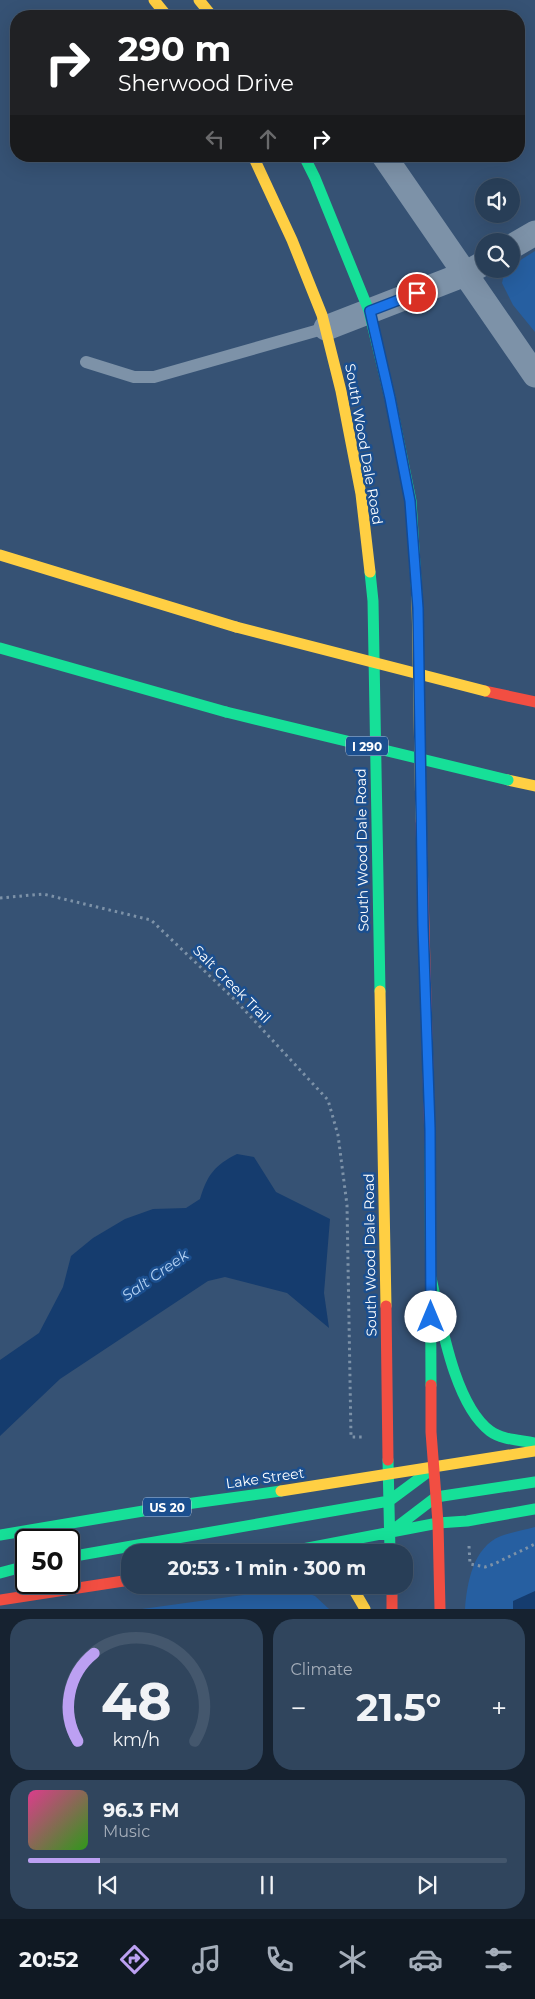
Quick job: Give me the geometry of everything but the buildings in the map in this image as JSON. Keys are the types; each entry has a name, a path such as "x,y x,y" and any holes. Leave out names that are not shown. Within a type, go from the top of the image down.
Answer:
{"main road":[{"path":"154,0 162,10"},
{"path":"199,0 207,10"},
{"name":"South Wood Dale Road","path":"256,162 292,240 326,328 342,391 361,494 373,601 390,1544"},
{"path":"307,162 370,311 390,398 411,511 418,608 423,926 430,1129 432,1432 438,1523 440,1609"},
{"path":"0,556 236,627 535,702"},
{"name":"I 290","path":"0,648 226,712 535,786"},
{"path":"431,1278 452,1362 466,1401 475,1417 491,1432 511,1439 535,1443"},
{"name":"Lake Street","path":"0,1535 179,1505 335,1484 388,1474 535,1452"},
{"path":"80,1554 389,1501 434,1467"},
{"path":"389,1533 436,1497 535,1482"},
{"path":"330,1544 438,1523 467,1521 535,1509"},
{"path":"0,1573 15,1569"},
{"path":"0,1600 121,1581"},
{"path":"356,1594 365,1609"},
{"path":"392,1594 392,1609"}],"street":[{"path":"389,162 474,269 535,375"},
{"path":"520,242 535,233"},
{"path":"326,328 474,269"}],"lane":[{"path":"86,362 134,377 154,377 326,328"}],"path":[{"name":"Salt Creek Trail","path":"0,898 43,894 151,920 236,1001 328,1100 338,1135 347,1205 351,1437"},
{"path":"470,1564 484,1567 494,1564 535,1544"}],"shaded area":[{"path":"535,251 535,332 513,305 502,283 503,278 520,278 520,260"},
{"path":"535,1527 535,1609 465,1609 473,1567 484,1548 491,1541 501,1536"},
{"path":"250,1594 310,1594 315,1596 329,1609 142,1609"}],"water":[{"name":"Salt Creek","path":"237,1154 254,1157 276,1192 330,1219 324,1293 329,1328 287,1293 225,1277 208,1281 60,1379 0,1436 0,1360 39,1333 63,1287 71,1256 93,1238 125,1219 153,1209 186,1208 200,1199 209,1177 217,1167"},
{"path":"535,1591 535,1609 513,1609 513,1601"}],"traffic: fast":[{"path":"307,162 369,311 390,398 411,501 417,597"},
{"path":"370,572 373,601 380,991"},
{"path":"0,648 226,712"},
{"path":"226,712 508,780"},
{"path":"430,1143 431,1385"},
{"path":"431,1278 451,1360 467,1402 490,1431 506,1438 535,1443"},
{"path":"388,1460 390,1544"},
{"path":"80,1555 389,1501 432,1469"},
{"path":"394,1529 436,1497 535,1482"},
{"path":"0,1535 179,1505 281,1491"},
{"path":"329,1544 438,1523 467,1521 535,1509"},
{"path":"0,1573 15,1569"}],"traffic: slow":[{"path":"154,0 162,10"},
{"path":"199,0 207,10"},
{"path":"256,162 292,240 322,315 341,391 361,494 370,572"},
{"path":"0,555 236,627"},
{"path":"417,597 421,821"},
{"path":"236,627 485,691"},
{"path":"508,780 535,786"},
{"path":"380,991 386,1306"},
{"path":"281,1491 535,1451"},
{"path":"356,1594 365,1609"}],"traffic: jam":[{"path":"485,691 535,702"},
{"path":"421,821 430,1143"},
{"path":"386,1306 388,1460"},
{"path":"431,1385 431,1432 438,1523 440,1609"},
{"path":"0,1600 121,1581"},
{"path":"392,1594 392,1609"}],"route":[{"path":"417,293 370,311 390,398 410,501 418,608 423,926 430,1129 431,1317"}]}
